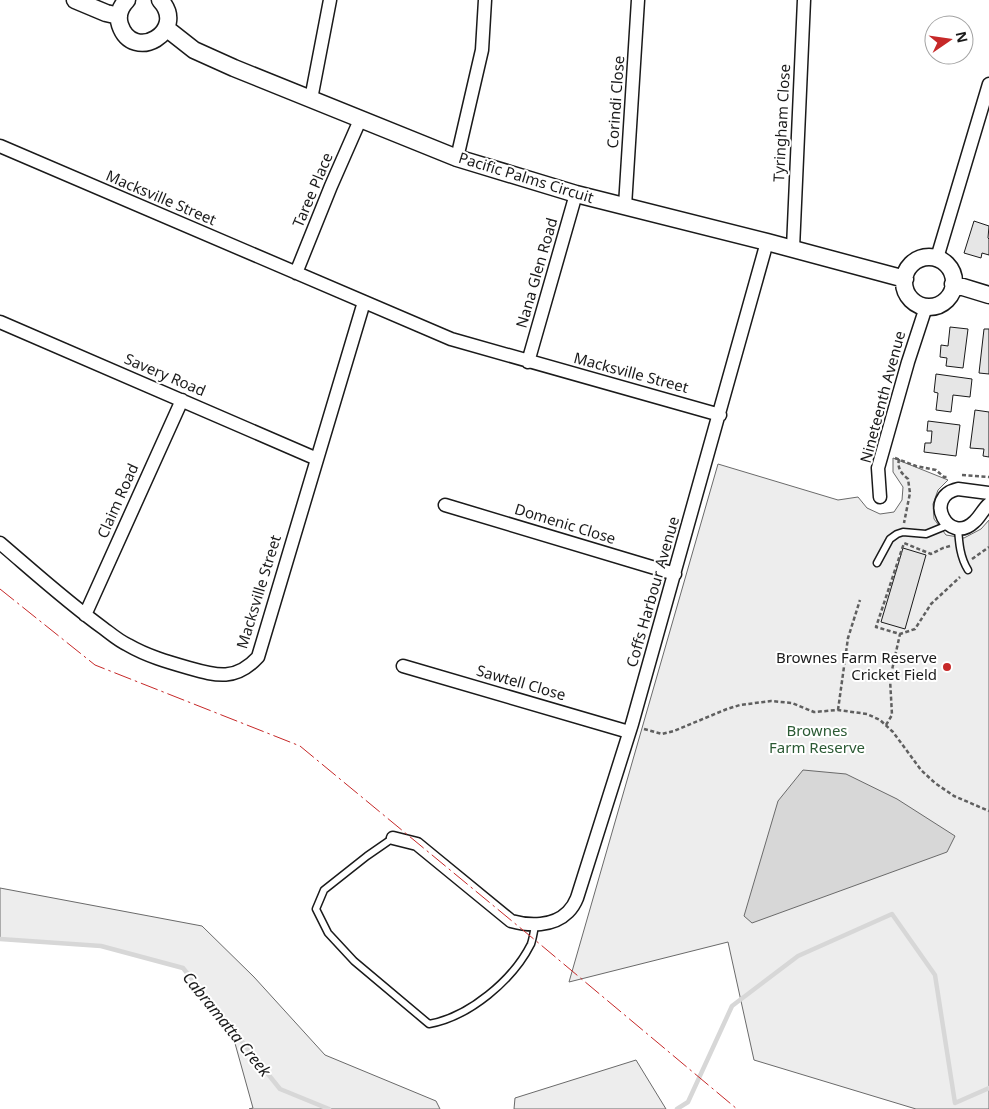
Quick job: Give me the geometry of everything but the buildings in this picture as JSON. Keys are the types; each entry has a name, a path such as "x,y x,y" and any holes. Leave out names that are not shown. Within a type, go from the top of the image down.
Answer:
{"street":[{"path":"75,0 106,13 119,16"},
{"path":"127,0 121,8 119,16 121,28 125,34 135,41 146,43 163,33 166,28 167,10 160,0"},
{"path":"311,99 330,0"},
{"path":"457,158 482,50 485,0"},
{"name":"Corindi Close","path":"625,206 638,0"},
{"name":"Tyringham Close","path":"792,248 804,0"},
{"name":"Pacific Palms Circuit","path":"166,28 194,50 234,68 457,158 576,194 792,248 905,279"},
{"path":"937,258 983,123 989,84"},
{"name":"Taree Place","path":"296,273 360,120"},
{"name":"Macksville Street","path":"0,146 452,339 528,362 720,414"},
{"name":"Nana Glen Road","path":"528,362 576,194"},
{"name":"Coffs Harbour Avenue","path":"393,838 417,844 511,921 535,925 554,920 568,912 577,898 629,732 675,574 767,242"},
{"path":"929,257 937,258 950,268 953,274 952,292 943,303 926,307 916,303 911,298 905,286 905,279 911,266 916,261 929,257"},
{"path":"953,284 989,295"},
{"name":"Macksville Street","path":"0,543 85,615 128,645 159,659 224,676 248,667 258,657 364,302"},
{"name":"Nineteenth Avenue","path":"880,497 878,468 908,362 926,307"},
{"name":"Savery Road","path":"0,322 317,459"},
{"name":"Claim Road","path":"85,615 182,400"},
{"path":"989,492 953,490 941,502 940,509 942,517 953,526 974,523 989,504"},
{"name":"Domenic Close","path":"445,505 675,574"},
{"name":"Sawtell Close","path":"403,666 629,732"}],"lane":[{"path":"877,563 890,539 897,534 904,532 926,534 953,526 964,564 968,570"},
{"name":"Coffs Harbour Avenue","path":"393,838 366,856 324,890 316,909 328,933 354,961 429,1024 443,1022 475,1005 511,974 531,943 535,925"}],"path":[{"path":"891,456 936,470 944,477 968,474 989,477"},
{"path":"899,459 898,467 908,479 910,492 903,524"},
{"path":"959,545 943,548 931,554 904,543 876,627 900,634 915,629 931,604 968,570"},
{"path":"964,564 989,547"},
{"path":"838,710 848,638 860,600"},
{"path":"886,725 892,715 890,679 900,634"},
{"path":"643,728 662,734 740,705 771,701 792,703 814,712 838,710 867,714 880,720 893,732 921,770 935,783 954,796 989,812"}],"shaded area":[{"name":"Brownes Farm Reserve","path":"893,458 948,480 938,490 933,504 934,519 946,535 964,538 981,529 989,520 989,1109 916,1109 754,1060 728,942 569,982 718,464 838,500 858,497 867,508 880,514 894,512 902,500 903,487 893,472"},
{"path":"803,770 846,774 897,799 955,836 947,852 752,923 744,916 778,801"},
{"path":"0,888 202,926 254,977 325,1055 436,1101 440,1109 249,1109 253,1108 231,1029 183,968 101,946 0,939"},
{"path":"636,1060 666,1109 514,1109 515,1098"}],"waterway":[{"name":"Cabramatta Creek","path":"677,1109 688,1102 732,1006 798,956 892,914 935,975 955,1103 989,1088"},
{"name":"Cabramatta Creek","path":"0,939 101,946 183,968 280,1089 329,1109"}],"power":[{"path":"0,589 95,665 300,746 737,1109"}],"place":[{"name":"Brownes Farm Reserve Cricket Field","path":"947,667"}]}
